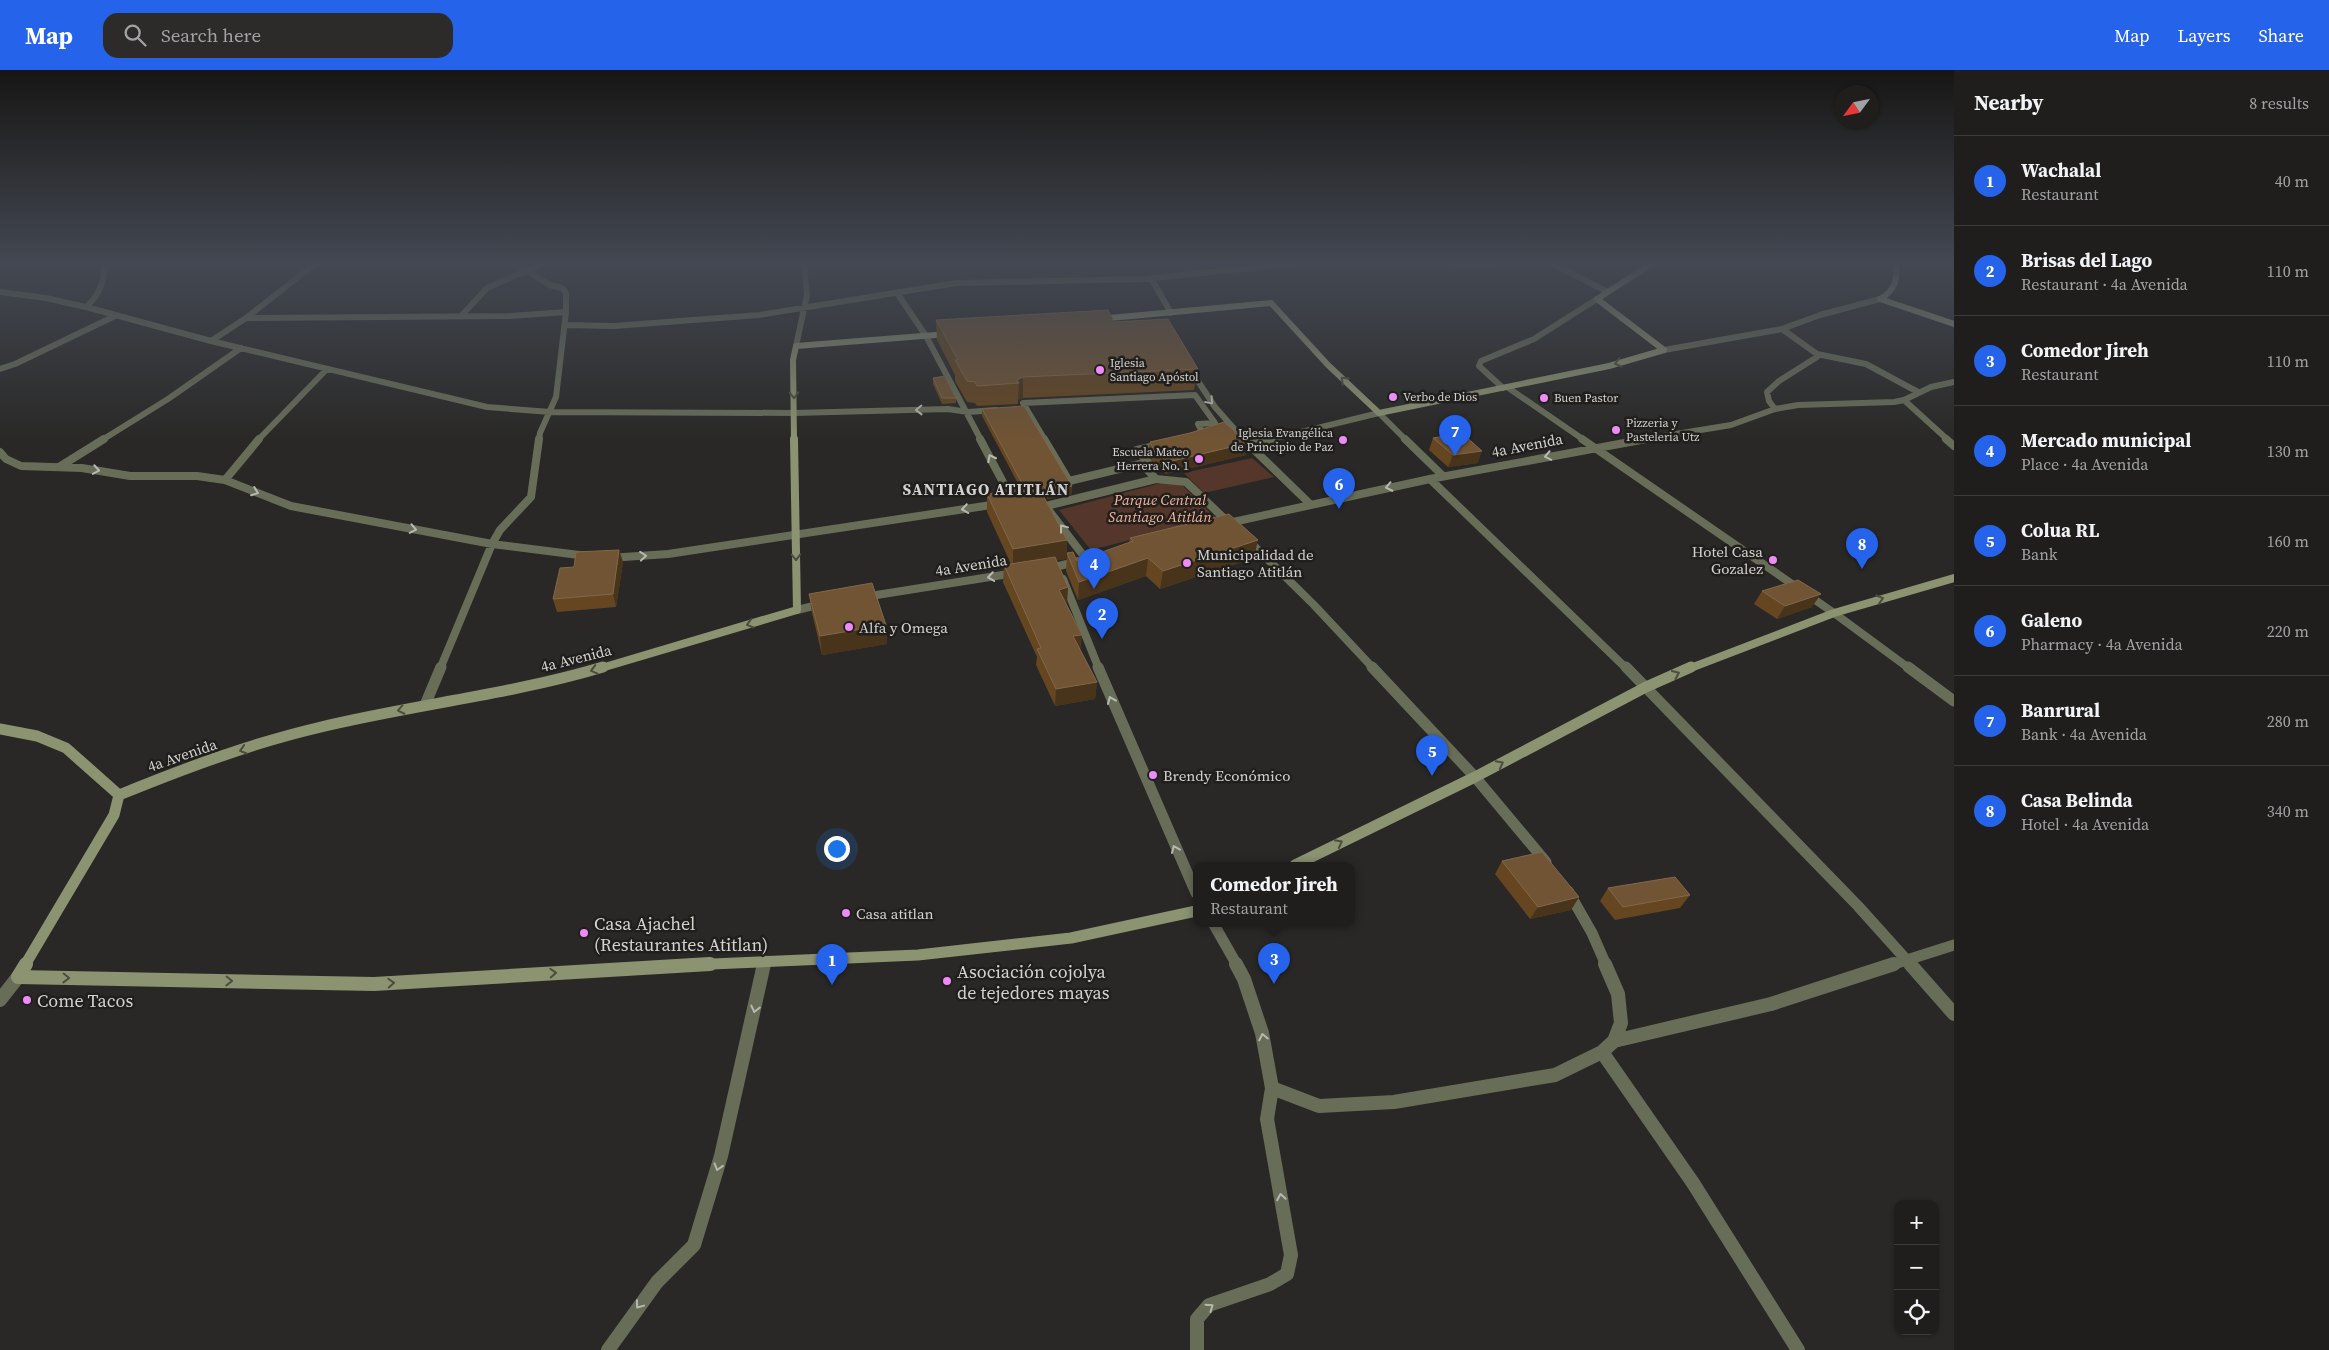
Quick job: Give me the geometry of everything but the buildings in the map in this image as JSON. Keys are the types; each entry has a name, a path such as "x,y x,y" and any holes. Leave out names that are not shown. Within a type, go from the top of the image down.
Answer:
{"main road":[{"path":"1289,323 1379,414 1609,366 1664,350"},
{"path":"1628,323 1664,350"},
{"path":"796,610 793,360 796,346 955,334"},
{"path":"1301,862 1475,777 1646,688 1694,666 1834,613 1954,578"},
{"name":"4a Avenida","path":"118,795 187,767 316,728 425,705 510,690 594,670 796,610"},
{"path":"0,729 44,738 66,748 118,795 118,804 114,815 18,976 374,984 918,955 1071,938 1193,912"}],"street":[{"path":"0,369 15,364 101,323"},
{"path":"141,323 487,407 550,412 794,413 1007,410"},
{"path":"211,341 239,323"},
{"path":"425,705 492,544 500,530 531,497 540,433 556,397 564,325 632,326 663,323"},
{"path":"796,346 802,323"},
{"path":"0,452 6,459 21,466 82,468 130,476 197,476 225,480 291,506 492,544 622,558 668,554 1017,501 917,323"},
{"path":"1560,323 1534,339 1481,361 1480,366 1505,387 1596,447 1834,613 1954,701"},
{"path":"1664,350 1782,329 1799,323"},
{"path":"1782,329 1817,354 1866,364 1918,392"},
{"path":"59,467 91,445 161,405 205,371 241,348"},
{"path":"1775,409 1769,401 1767,392 1780,381 1817,357 1817,354"},
{"path":"1186,362 1204,394 1248,445 1310,504"},
{"path":"225,480 258,440 327,369"},
{"name":"4a Avenida","path":"1224,524 1443,476 1596,447 1730,425 1775,409 1807,403 1879,403 1904,400 1918,392 1954,382"},
{"path":"1195,394 1215,423 1198,424 1204,435 1137,450 1148,462 1142,464 1069,481 1024,403 1195,394"},
{"path":"1904,400 1954,446"},
{"path":"1017,409 1026,408"},
{"path":"1248,445 1379,414 1443,476"},
{"path":"1142,464 1156,479"},
{"path":"1046,506 1156,479 1186,482 1224,524 1314,605 1475,777 1551,870"},
{"path":"1430,479 1646,688 1858,906 1954,1014"},
{"path":"1040,498 1086,559"},
{"path":"1038,570 1058,567 1095,557"},
{"path":"1058,567 1123,727 1193,887"},
{"name":"4a Avenida","path":"853,598 1029,571"},
{"name":"4a Avenida","path":"796,610 834,602"},
{"path":"1562,883 1592,933 1618,994 1621,1023 1614,1042"},
{"path":"1197,1350 1197,1319 1209,1305 1270,1284 1287,1274 1291,1254 1267,1119 1272,1088 1262,1033 1244,979 1215,927"},
{"path":"1272,1088 1319,1106 1394,1102 1555,1075 1602,1052 1614,1042 1771,1004 1954,945"},
{"path":"608,1350 657,1282 694,1245 721,1156 765,962"},
{"path":"0,1000 18,976"},
{"path":"1602,1052 1693,1183 1798,1350"}],"green space":[{"path":"1252,458 1274,477 1204,493 1184,473"},
{"name":"Parque Central Santiago Atitlán","path":"1165,482 1183,486 1216,518 1091,550 1059,510"}],"place":[{"name":"Iglesia Santiago Apóstol","path":"1100,370"},
{"name":"Verbo de Dios","path":"1393,397"},
{"name":"Buen Pastor","path":"1544,398"},
{"name":"Pizzeria y Pasteleria Utz","path":"1616,430"},
{"name":"Iglesia Evangélica de Principio de Paz","path":"1343,440"},
{"name":"Banrural","path":"1455,456"},
{"name":"Escuela Mateo Herrera No. 1","path":"1199,459"},
{"name":"Galeno","path":"1339,509"},
{"name":"Hotel Casa Gozalez","path":"1773,560"},
{"name":"Municipalidad de Santiago Atitlán","path":"1187,563"},
{"name":"Casa Belinda","path":"1862,569"},
{"name":"Mercado municipal","path":"1094,589"},
{"name":"Alfa y Omega","path":"849,627"},
{"name":"Brisas del Lago","path":"1102,639"},
{"name":"Brendy Económico","path":"1153,775"},
{"name":"Colua RL","path":"1432,776"},
{"name":"Casa atitlan","path":"846,913"},
{"name":"Casa Ajachel (Restaurantes Atitlan)","path":"584,933"},
{"name":"Asociación cojolya de tejedores mayas","path":"947,981"},
{"name":"Comedor Jireh","path":"1274,984"},
{"name":"Wachalal","path":"832,985"},
{"name":"Come Tacos","path":"27,1000"}],"district":[{"name":"SANTIAGO ATITLÁN","path":"986,489"}]}
